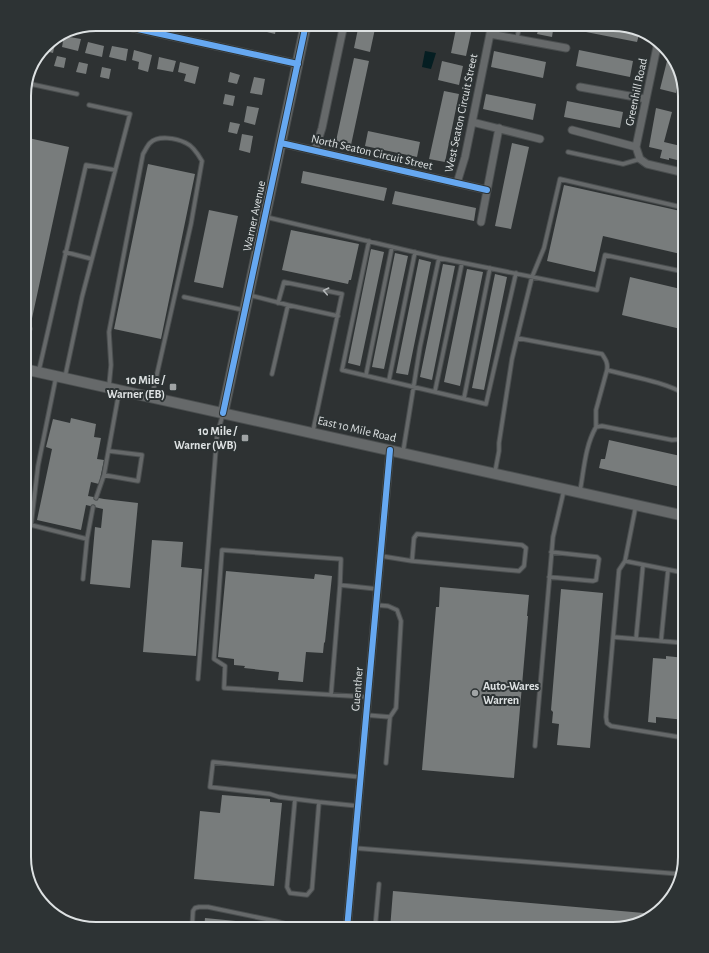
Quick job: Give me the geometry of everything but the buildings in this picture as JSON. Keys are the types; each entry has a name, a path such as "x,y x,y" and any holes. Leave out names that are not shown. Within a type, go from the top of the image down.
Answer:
{"main road":[{"name":"Warner Avenue","path":"223,413 305,31"},
{"name":"East 10 Mile Road","path":"31,370 313,432 678,514"}],"street":[{"path":"147,31 298,64"},
{"path":"315,150 322,128 343,31"},
{"name":"West Seaton Circuit Street","path":"457,183 465,157 491,31"},
{"path":"490,34 566,48"},
{"name":"Greenhill Road","path":"636,147 657,48"},
{"path":"580,87 646,99"},
{"path":"472,122 540,139"},
{"path":"481,222 499,128"},
{"path":"572,130 636,147 640,159 647,164 678,172"},
{"name":"North Seaton Circuit Street","path":"281,143 487,190"},
{"name":"Guenther","path":"347,922 390,450"}],"lane":[{"path":"517,38 518,31"},
{"path":"32,84 77,94"},
{"path":"87,539 31,525 38,466 130,114 89,105"},
{"path":"96,498 104,475 109,451 114,388 109,332 143,154 150,143 158,138 170,138 186,143 197,152 202,161 191,224 152,397"},
{"path":"568,152 623,164 640,159"},
{"path":"38,372 86,164 115,170"},
{"path":"495,473 500,451 498,444 512,359 532,276 544,248 560,179 678,206"},
{"path":"266,217 439,258 597,290 605,255 678,271"},
{"path":"369,241 342,370 486,404 516,273"},
{"path":"366,376 392,247"},
{"path":"65,252 92,259"},
{"path":"389,380 415,252"},
{"path":"403,453 414,386 439,258"},
{"path":"435,391 462,263"},
{"path":"464,398 490,268"},
{"path":"278,303 284,282 342,294 313,432"},
{"path":"249,295 338,316"},
{"path":"184,297 246,311"},
{"path":"272,374 288,305"},
{"path":"517,338 602,354 606,359 607,365 596,410 596,427 592,433 588,449 580,492"},
{"path":"606,370 654,382 678,391"},
{"path":"198,679 217,435 223,413"},
{"path":"596,427 602,426 672,440 678,439"},
{"path":"104,475 138,481 142,455 109,451"},
{"path":"535,746 551,552 553,537 565,489"},
{"path":"636,505 625,561 619,570 606,717 607,723 611,726 678,737"},
{"path":"83,579 87,539 93,507"},
{"path":"380,556 412,561 519,571 524,566 526,548 522,544 417,534 414,538 412,561"},
{"path":"331,695 341,559 222,550 214,660 225,666 224,688 331,695 368,697"},
{"path":"549,577 593,581 596,580 598,574 599,559 597,557 551,552"},
{"path":"625,561 678,572"},
{"path":"636,639 643,565"},
{"path":"661,641 668,570"},
{"path":"340,585 377,589"},
{"path":"376,605 388,606 397,610 401,621 396,708 390,717 386,763"},
{"path":"613,637 678,642"},
{"path":"366,715 390,717"},
{"path":"358,806 210,787 213,762 360,776"},
{"path":"295,799 287,887 290,893 307,895 312,889 319,802"},
{"path":"354,848 676,874"},
{"path":"376,922 379,884"},
{"path":"192,922 193,911 195,908 199,907 208,907 279,922"}],"water":[{"path":"425,51 436,53 431,69 422,67"}],"cycle path":[{"path":"147,31 298,64"},
{"path":"223,413 305,31"},
{"path":"281,143 487,190"},
{"path":"348,922 390,450"}],"place":[{"name":"10 Mile / Warner (EB)","path":"173,387"},
{"name":"10 Mile / Warner (WB)","path":"245,438"},
{"name":"Auto-Wares Warren","path":"475,693"}]}
